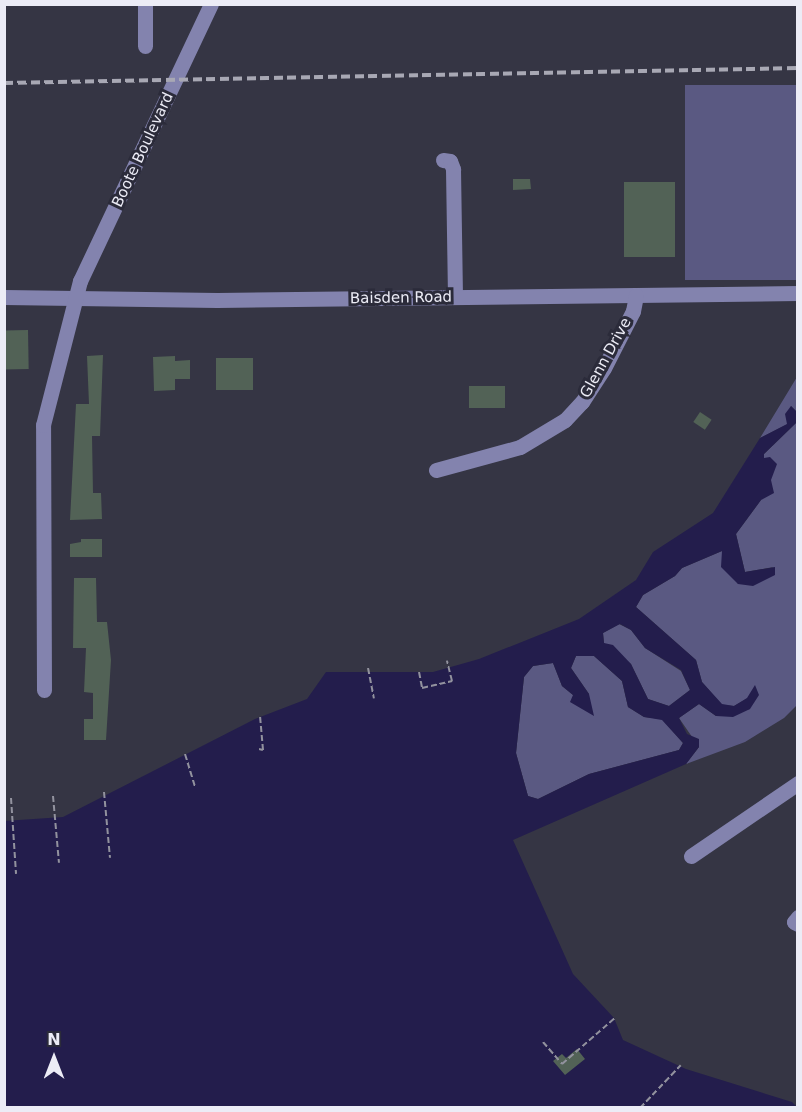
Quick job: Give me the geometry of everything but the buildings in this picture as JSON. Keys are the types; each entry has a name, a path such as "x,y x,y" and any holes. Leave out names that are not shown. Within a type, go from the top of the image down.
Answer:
{"street":[{"path":"145,4 145,46"},
{"name":"Boote Boulevard","path":"44,690 40,447 76,296 211,4"},
{"path":"443,160 450,161 453,169 455,297"},
{"name":"Baisden Road","path":"4,297 76,296 216,300 798,294"},
{"name":"Glenn Drive","path":"436,470 520,447 565,420 582,402 604,368 633,311 636,296"},
{"path":"691,856 798,783"},
{"path":"798,917 794,922 798,924"}],"path":[{"path":"420,672 422,688 452,681 447,661"},
{"path":"368,668 374,698"},
{"path":"259,749 263,750 260,714"},
{"path":"184,754 195,787"},
{"path":"104,792 110,858"},
{"path":"53,796 59,863"},
{"path":"11,798 16,874"},
{"path":"543,1042 562,1064 615,1018"},
{"path":"640,1107 681,1065"}],"shaded area":[{"path":"685,85 797,85 797,280 685,280"},
{"path":"797,377 797,412 791,406 788,424 760,438"},
{"path":"791,406 797,412 797,422 764,454 764,458 770,457 777,464 771,480 774,493 761,500 736,534 745,572 775,567 775,575 753,586 738,584 721,567 722,551 682,568 675,576 643,595 636,607 696,660 702,682 722,704 734,706 747,698 755,685 759,695 750,709 733,717 716,716 699,704 679,718 687,734 699,739 699,747 686,764 513,840 573,974 614,1018 623,1040 686,1069 792,1102 797,1107 5,1107 4,821 63,817 255,719 307,699 326,672 433,672 479,659 579,619 636,580 653,552 713,513 760,438 787,424 785,414","holes":["620,624 631,630 645,648 681,670 690,690 669,706 648,699 631,664 613,645 604,643 603,633","576,656 594,656 622,681 628,707 644,717 662,720 683,743 679,750 589,774 538,799 528,796 516,753 524,677 533,666 553,663 562,686 573,695 570,702 594,716 589,694 571,668"]},
{"path":"797,422 797,705 784,718 745,742 686,764 699,747 679,718 699,704 716,716 750,709 748,698 734,706 722,705 702,682 696,660 636,607 643,595 675,576 682,568 722,551 738,584 774,567 745,572 736,534 761,500 764,454"},
{"path":"619,624 631,630 645,648 681,671 690,690 669,706 648,699 631,664 604,643 603,633"},
{"path":"576,656 594,656 622,681 628,707 644,717 662,719 683,743 679,750 589,774 538,799 528,796 516,753 524,677 533,666 553,663 562,686 573,695 589,694 571,668"}],"railway":[{"path":"4,83 798,68"}]}
